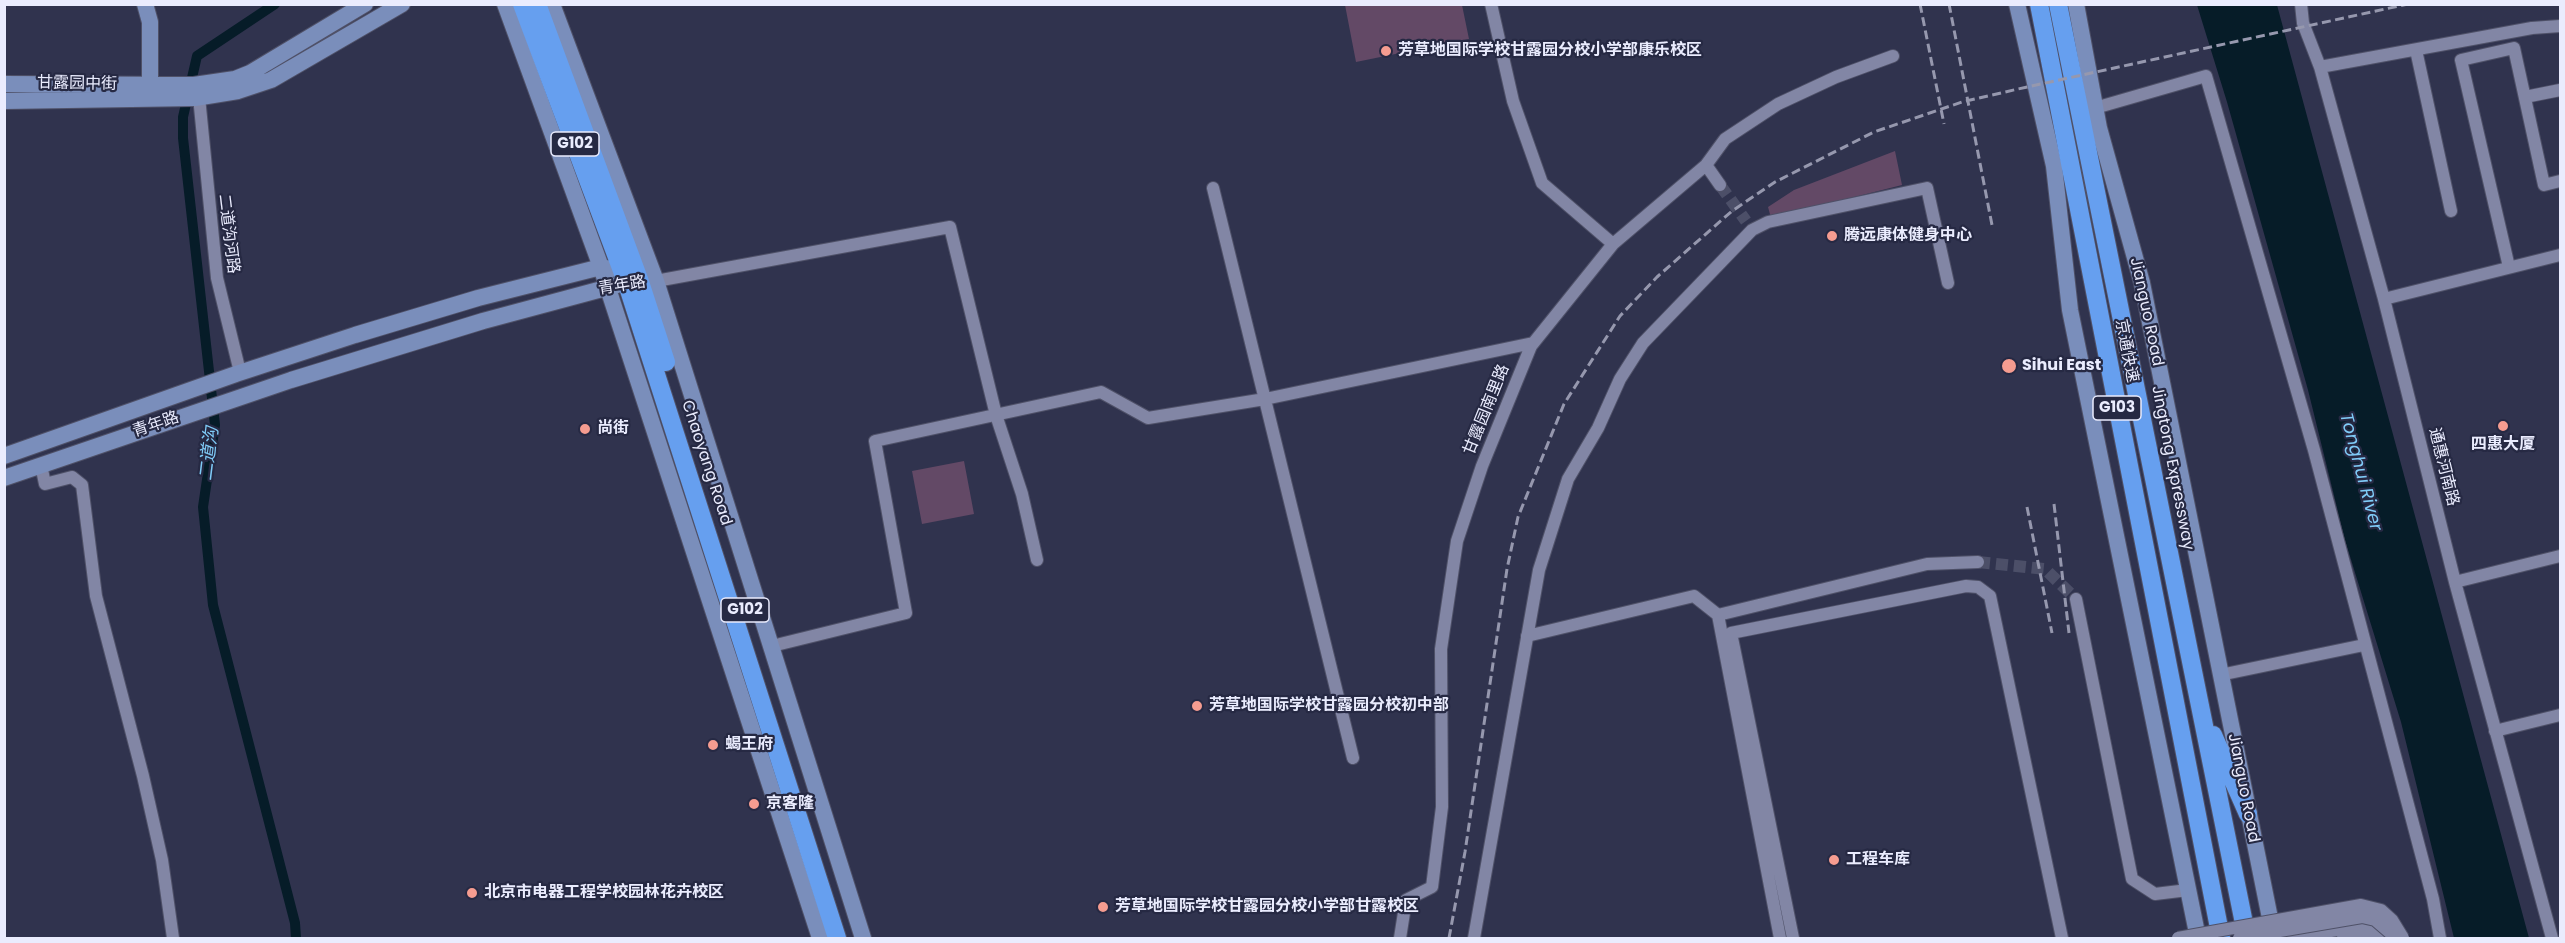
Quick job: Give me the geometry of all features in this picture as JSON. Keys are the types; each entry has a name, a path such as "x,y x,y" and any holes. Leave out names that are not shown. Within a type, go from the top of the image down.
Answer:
{"highway":[{"name":"Chaoyang Road","path":"522,4 637,278 837,939"},
{"name":"Chaoyang Road","path":"537,4 637,278 850,939"},
{"name":"京通快速","path":"2039,4 2196,811"},
{"name":"Jingtong Expressway","path":"2058,4 2247,939"},
{"path":"2199,703 2248,814"},
{"path":"2196,811 2211,939"},
{"name":"G103","path":"2196,811 2222,939"}],"main road":[{"path":"145,4 150,22 150,92 196,94 238,91 271,80 402,4"},
{"path":"196,94 250,73 365,4"},
{"path":"505,4 608,286 820,939"},
{"name":"Chaoyang Road","path":"552,4 637,278 772,646 863,939"},
{"path":"2017,4 2054,166 2070,310 2198,939"},
{"name":"Jianguo Road","path":"2076,4 2095,108 2142,284 2274,939"},
{"name":"甘露园中街","path":"4,84 150,92"},
{"name":"甘露园中街","path":"4,101 150,92"},
{"name":"青年路","path":"4,456 238,373 478,298 601,267 637,278"},
{"name":"青年路","path":"4,478 236,399 483,321 637,278"}],"street":[{"path":"1491,4 1513,101 1542,183 1613,244"},
{"name":"通惠河南路","path":"2301,4 2303,23 2320,67 2384,299 2455,582 2552,939"},
{"path":"2320,67 2532,28 2560,26"},
{"path":"2509,267 2461,60 2514,48 2544,185 2560,182"},
{"path":"2415,50 2451,212"},
{"name":"甘露园南里路","path":"1400,939 1406,900 1432,888 1442,807 1441,649 1457,541 1482,466 1533,343 1613,244 1706,165 1725,139 1778,104 1836,77 1893,56"},
{"path":"2095,108 2206,76 2314,450 2433,899 2440,939"},
{"path":"2524,97 2560,90"},
{"name":"二道沟河路","path":"196,94 217,278 238,373"},
{"path":"1706,165 1720,185"},
{"path":"1213,188 1353,758"},
{"path":"1474,939 1539,570 1568,479 1598,428 1620,379 1650,335 1749,226 1927,188 1948,283"},
{"path":"637,278 950,226 996,415 1022,494 1037,560"},
{"path":"2384,299 2560,255"},
{"path":"772,646 906,613 875,441 1101,392 1148,418 1265,399 1533,343"},
{"path":"41,465 45,484 72,477 82,485 96,596 143,776 162,860 173,939"},
{"path":"2455,582 2560,556"},
{"path":"1718,615 1927,564 1978,562"},
{"path":"1793,939 1731,633 1966,586 1978,587 1990,596 2061,939"},
{"path":"1527,636 1694,596 1718,615 1780,939"},
{"path":"2076,598 2132,879 2155,894 2188,890"},
{"path":"2220,675 2364,645"},
{"path":"2495,731 2560,715"},
{"path":"2178,939 2361,905 2381,910 2392,920 2403,939"},
{"path":"2239,939 2362,916 2375,920 2396,939"},
{"path":"2284,939 2358,927 2368,930 2379,939"},
{"path":"2343,939 2354,936 2370,939"}],"shaded area":[{"path":"1345,5 1462,5 1469,39 1356,62"},
{"path":"1895,151 1902,185 1771,218 1768,207 1794,190"},
{"path":"964,461 974,514 922,524 912,471"}],"water":[{"name":"Tonghui River","path":"2197,5 2277,5 2529,938 2454,938 2401,722 2345,540 2308,390 2227,102"}],"waterway":[{"name":"二道沟","path":"275,4 197,56 183,117 183,138 215,425 203,507 213,605 295,923 296,938"}],"tunnel":[{"path":"1720,185 1746,221"},
{"path":"1978,562 2045,569 2076,599"}],"railway":[{"path":"1920,4 1944,124"},
{"path":"1949,4 1992,225"},
{"path":"1449,938 1465,852 1507,569 1518,517 1564,404 1620,316 1657,277 1732,211 1775,182 1874,132 1962,102 2408,4"},
{"path":"2054,504 2069,633"},
{"path":"2027,507 2052,633"}],"place":[{"name":"芳草地国际学校甘露园分校小学部康乐校区","path":"1386,51"},
{"name":"腾远康体健身中心","path":"1832,236"},
{"name":"Sihui East","path":"2009,366"},
{"name":"四惠大厦","path":"2503,426"},
{"name":"尚街","path":"585,429"},
{"name":"芳草地国际学校甘露园分校初中部","path":"1197,706"},
{"name":"蝎王府","path":"713,745"},
{"name":"京客隆","path":"754,804"},
{"name":"工程车库","path":"1834,860"},
{"name":"北京市电器工程学校园林花卉校区","path":"472,893"},
{"name":"芳草地国际学校甘露园分校小学部甘露校区","path":"1103,907"}]}
